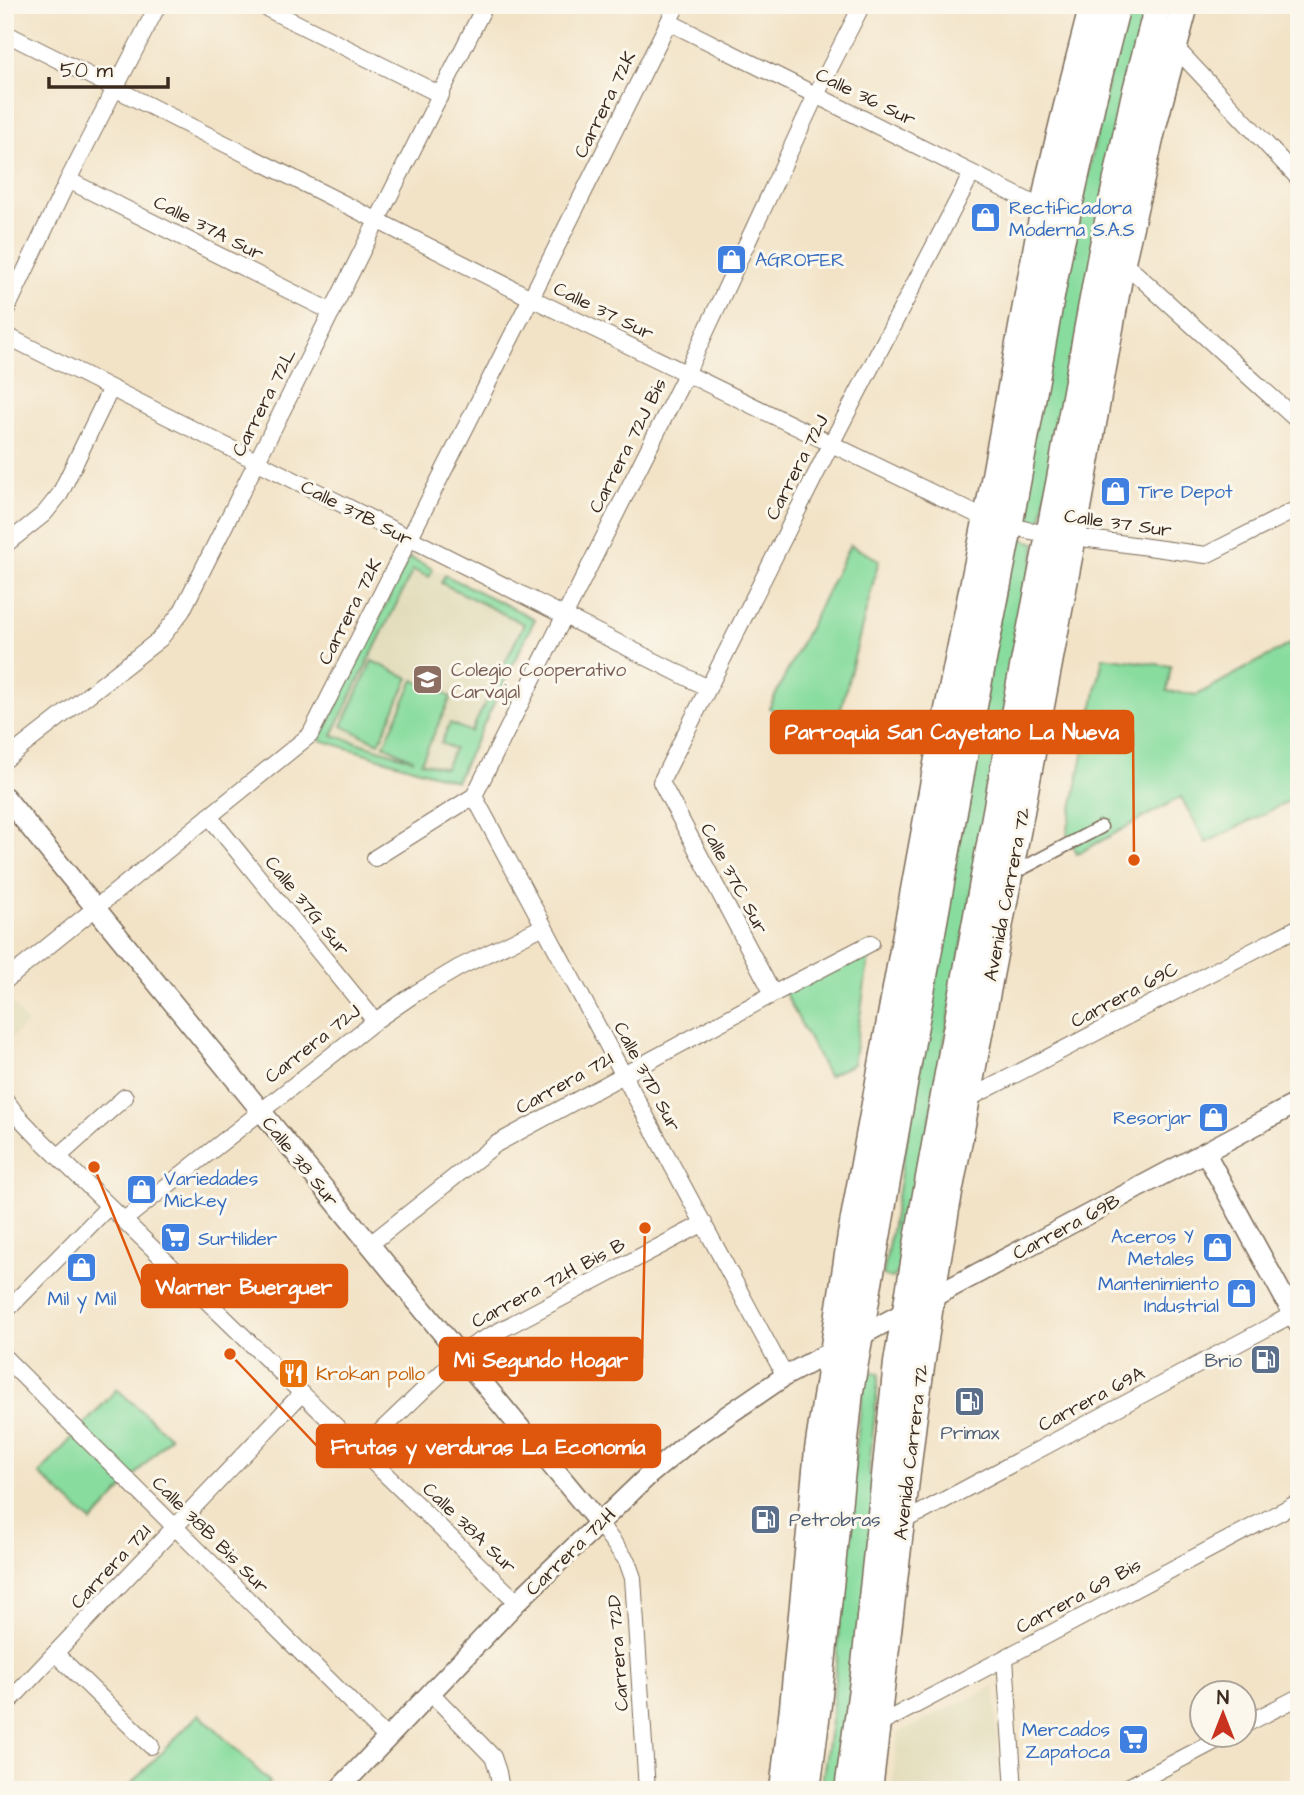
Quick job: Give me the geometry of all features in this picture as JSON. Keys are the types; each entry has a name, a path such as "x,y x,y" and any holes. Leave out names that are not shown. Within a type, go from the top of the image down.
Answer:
{"highway":[{"name":"Avenida Carrera 72","path":"869,1790 913,1422 931,1298 1047,675 1061,535 1101,255 1134,98 1158,5"},
{"name":"Avenida Carrera 72","path":"848,1790 866,1651 894,1384 905,1311 1012,723 1061,535 1137,195 1185,5"},
{"path":"783,1790 818,1450 851,1235 928,816 998,523 1093,99 1101,6"},
{"path":"807,1790 847,1414 964,757 1044,209 1068,102 1101,6"},
{"path":"1134,98 1137,195"},
{"path":"1012,723 1047,675"},
{"path":"928,816 964,757"},
{"path":"866,1651 890,1623"}],"street":[{"path":"5,313 68,180 159,5"},
{"path":"260,5 441,95"},
{"name":"Carrera 72L","path":"5,760 160,639 182,611 485,5"},
{"name":"Carrera 72K","path":"5,981 310,735 677,5"},
{"name":"Carrera 72J Bis","path":"474,796 686,374 816,95 862,5"},
{"name":"Calle 36 Sur","path":"669,22 1044,209"},
{"name":"Calle 37 Sur","path":"5,33 531,298 998,523 1061,535 1206,555 1299,508"},
{"path":"1174,46 1299,179"},
{"name":"Carrera 72J","path":"661,782 831,444 972,173"},
{"name":"Calle 37A Sur","path":"68,180 332,312"},
{"path":"1122,261 1299,422"},
{"name":"Calle 37B Sur","path":"5,335 708,688"},
{"path":"5,545 44,513 60,494 111,388"},
{"name":"Calle 37C Sur","path":"661,782 773,994"},
{"path":"375,858 474,796"},
{"name":"Calle 37D Sur","path":"474,796 785,1376"},
{"name":"Calle 38 Sur","path":"5,797 599,1523"},
{"name":"Calle 37G Sur","path":"209,816 375,1021"},
{"path":"1010,875 1101,827"},
{"name":"Carrera 72J","path":"124,1220 375,1021 460,967 544,926"},
{"name":"Carrera 69C","path":"968,1099 1297,932"},
{"name":"Carrera 72I","path":"369,1245 496,1144 870,943"},
{"path":"58,1157 125,1097"},
{"name":"Calle 38A Sur","path":"5,1099 58,1157 517,1602"},
{"name":"Carrera 69B","path":"833,1350 1299,1102"},
{"path":"1205,1152 1297,1317"},
{"path":"5,1312 109,1206"},
{"name":"Carrera 72H Bis B","path":"361,1450 460,1355 478,1342 704,1223"},
{"name":"Carrera 69A","path":"901,1521 1297,1317"},
{"name":"Carrera 72H","path":"338,1790 517,1602 649,1475 737,1408 785,1376 833,1350"},
{"name":"Calle 38B Bis Sur","path":"5,1359 387,1738"},
{"name":"Carrera 72I","path":"5,1706 302,1394"},
{"name":"Carrera 69 Bis","path":"878,1725 1299,1502"},
{"name":"Carrera 72D","path":"599,1523 627,1561 633,1578 647,1790"},
{"path":"55,1654 151,1746"},
{"path":"1005,1658 1014,1790"},
{"path":"431,1693 493,1758 501,1790"},
{"path":"1258,1718 1299,1697"},
{"path":"1122,1790 1197,1750"}],"shaded area":[{"name":"Colegio Cooperativo Carvajal","path":"409,557 535,619 456,781 320,740"},
{"path":"10,1000 27,1024 5,1043 5,1004"},
{"path":"995,1686 999,1790 892,1790 898,1733"}],"green space":[{"path":"1124,5 1147,5 1040,524 1015,519"},
{"path":"1013,537 1036,543 903,1267 893,1278 883,1276"},
{"path":"850,545 879,560 833,740 769,708"},
{"path":"409,557 433,569 429,577 413,570 332,735 414,760 384,745 414,680 451,697 421,762 445,768 454,749 441,743 450,723 471,732 524,624 441,583 445,575 535,619 456,781 320,740"},
{"path":"1299,639 1299,796 1206,843 1181,797 1077,854 1067,833 1103,657 1171,666 1167,691 1197,695"},
{"path":"372,661 409,678 379,743 342,726"},
{"path":"871,943 853,1064 828,1076 783,989"},
{"path":"865,1371 879,1373 869,1470 875,1496 844,1790 821,1790 832,1715 847,1527"},
{"path":"117,1389 170,1437 92,1522 39,1474"},
{"path":"199,1714 270,1782 262,1790 125,1790"}],"place":[{"name":"Rectificadora Moderna S.A.S","path":"986,218"},
{"name":"AGROFER","path":"732,259"},
{"name":"Tire Depot","path":"1115,491"},
{"name":"Colegio Cooperativo Carvajal","path":"428,680"},
{"name":"Parroquia San Cayetano La Nueva","path":"1134,860"},
{"name":"Resorjar","path":"1214,1117"},
{"name":"Warner Buerguer","path":"94,1167"},
{"name":"Variedades Mickey","path":"141,1189"},
{"name":"Mi Segundo Hogar","path":"645,1228"},
{"name":"Surtilider","path":"175,1238"},
{"name":"Aceros Y Metales","path":"1217,1247"},
{"name":"Mil y Mil","path":"82,1267"},
{"name":"Mantenimiento Industrial","path":"1242,1294"},
{"name":"Frutas y verduras La Economía","path":"230,1354"},
{"name":"Brio","path":"1265,1360"},
{"name":"Krokan pollo","path":"293,1373"},
{"name":"Primax","path":"970,1401"},
{"name":"Petrobras","path":"766,1519"},
{"name":"Mercados Zapatoca","path":"1133,1740"}]}
